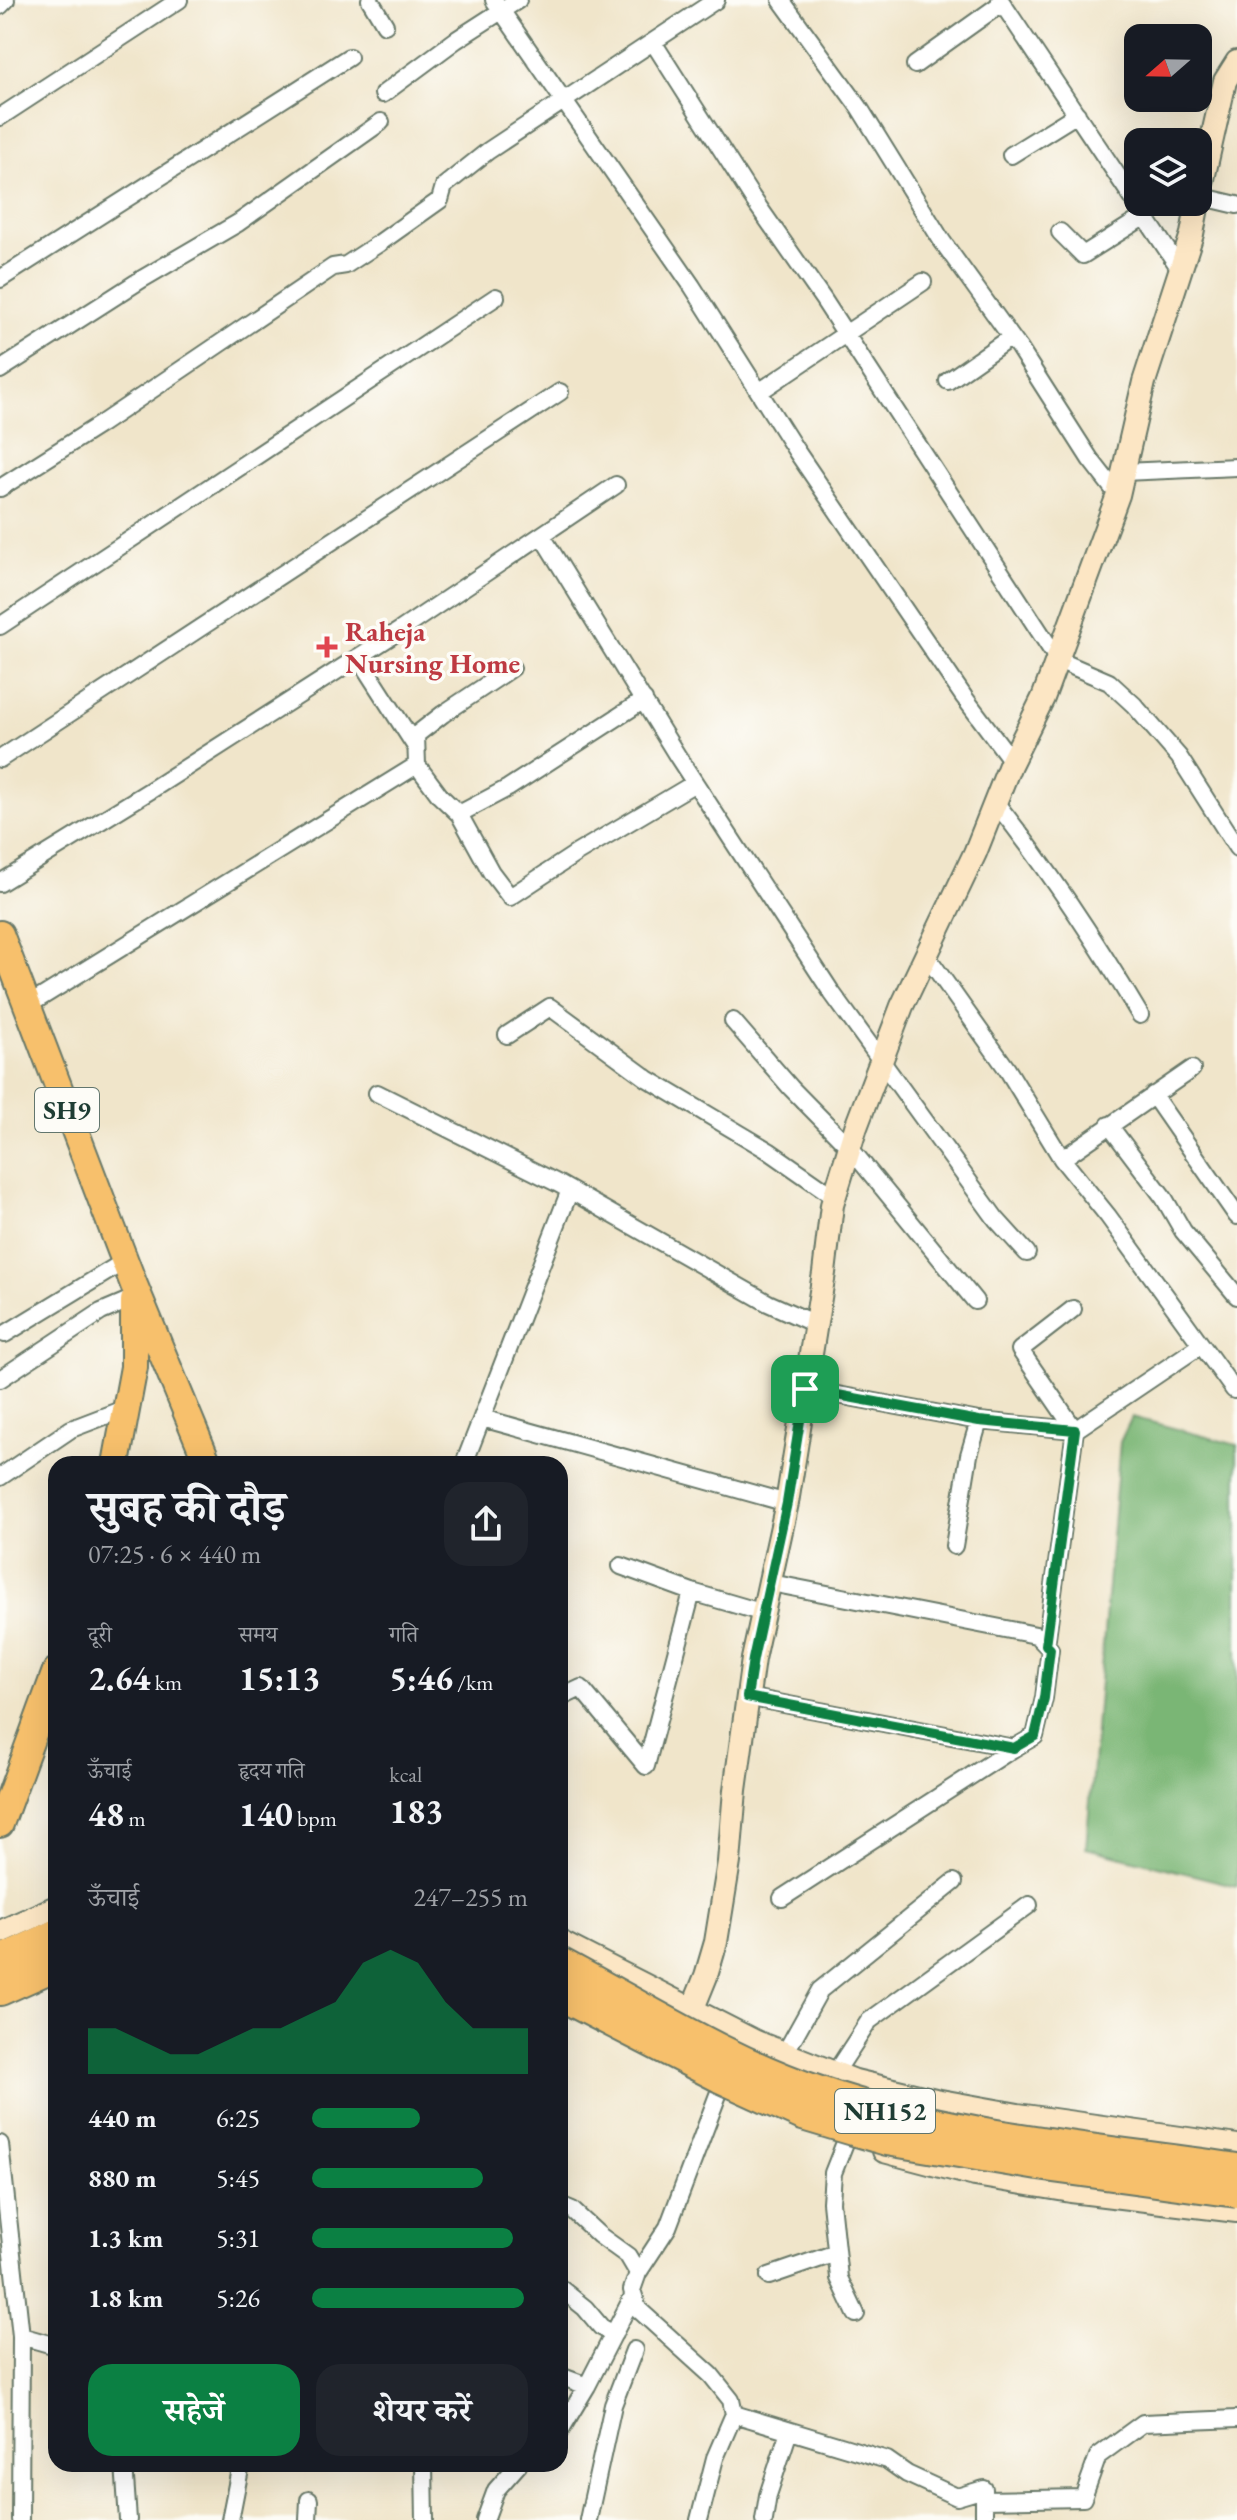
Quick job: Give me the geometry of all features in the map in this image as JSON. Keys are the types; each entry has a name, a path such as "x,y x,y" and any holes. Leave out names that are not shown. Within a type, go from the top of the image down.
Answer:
{"highway":[{"path":"0,1961 48,1939"},
{"name":"NH152","path":"568,1967 734,2055 819,2092 914,2119 1237,2169"},
{"path":"0,1990 48,1969"},
{"name":"NH152","path":"568,1999 720,2077 803,2115 887,2140 1038,2165 1237,2192"}],"main road":[{"name":"SH9","path":"0,934 131,1281 205,1456"},
{"name":"SH9","path":"117,1456 134,1367 131,1281"},
{"path":"0,1824 48,1693"}],"street":[{"path":"0,6 6,0"},
{"path":"0,117 179,0"},
{"path":"370,0 385,25"},
{"path":"383,94 497,5 518,0"},
{"path":"0,488 101,424 333,267 346,265 378,244 440,200 444,186 488,151 716,0"},
{"path":"781,0 859,107 942,241 1011,337 1090,459 1118,495"},
{"path":"915,65 1001,1 1124,184"},
{"path":"497,5 692,286 797,452 964,697 1012,761"},
{"path":"653,42 751,196 1058,660 1109,682 1134,705 1179,757 1237,848"},
{"path":"0,279 349,57"},
{"path":"1212,150 1233,76"},
{"path":"1011,155 1077,114"},
{"path":"0,370 142,279 238,223 381,122"},
{"path":"1212,202 1237,205"},
{"path":"1060,232 1083,255 1145,216 1180,269"},
{"path":"669,2066 716,1942 753,1659 787,1503 835,1197 881,1062 1058,660 1118,495 1144,382 1195,216"},
{"path":"759,392 923,282"},
{"path":"0,626 496,297"},
{"path":"948,381 1011,337"},
{"path":"0,759 560,392"},
{"path":"1123,472 1237,467"},
{"path":"0,883 358,657 616,485"},
{"path":"542,536 695,783 832,993 996,1219 1027,1253"},
{"path":"358,657 416,747"},
{"path":"512,668 416,735 417,765 440,796 459,814 491,872 510,897 695,783"},
{"path":"459,814 508,788 644,700"},
{"path":"27,1006 417,765"},
{"path":"995,802 1029,843 1101,948 1140,1015"},
{"path":"926,955 1007,1069 1062,1159 1108,1216 1201,1345 1232,1381"},
{"path":"507,1035 550,1007 648,1079 769,1151 835,1197"},
{"path":"733,1021 791,1088 850,1148 975,1301"},
{"path":"1062,1159 1192,1069"},
{"path":"377,1093 570,1190 768,1303 815,1324"},
{"path":"1153,1095 1237,1216"},
{"path":"1109,1125 1164,1198 1183,1231 1237,1296"},
{"path":"467,1456 570,1190"},
{"path":"5,1334 131,1281"},
{"path":"0,1379 101,1312 131,1281"},
{"path":"1046,1645 1075,1430 1020,1350 1073,1309"},
{"path":"805,1389 979,1421 1075,1430 1201,1345"},
{"path":"0,1477 71,1429 126,1408"},
{"path":"482,1418 787,1503"},
{"path":"954,1546 969,1455 979,1421"},
{"path":"621,1566 692,1592 764,1613"},
{"path":"771,1583 1036,1635 1050,1649 1035,1736 782,1898"},
{"path":"568,1694 581,1688 646,1766 692,1592"},
{"path":"747,1697 1014,1748"},
{"path":"785,2053 820,1990 954,1882"},
{"path":"835,2073 869,2021 1029,1905"},
{"path":"0,1932 48,1911"},
{"path":"568,1946 756,2042 855,2081 990,2110 1237,2146"},
{"path":"0,2005 48,1984"},
{"path":"568,2012 719,2092 776,2117 846,2140 975,2175 1071,2191 1237,2211"},
{"path":"699,2520 715,2458 734,2414 731,2400 711,2375 638,2309 632,2290 638,2273 668,2227 719,2092"},
{"path":"846,2140 833,2173 831,2202 839,2278 856,2314"},
{"path":"0,2144 21,2336 20,2520"},
{"path":"568,2208 628,2256 638,2273"},
{"path":"769,2276 836,2253"},
{"path":"568,2294 601,2327 614,2334"},
{"path":"568,2418 633,2296"},
{"path":"21,2336 48,2344"},
{"path":"588,2520 613,2405 634,2350"},
{"path":"568,2379 587,2386"},
{"path":"734,2414 887,2460 907,2474 957,2497 984,2489 984,2520"},
{"path":"984,2500 1083,2498 1098,2456 1143,2423 1237,2419"},
{"path":"764,2520 768,2495 789,2431"},
{"path":"125,2472 128,2520"},
{"path":"230,2520 239,2472"},
{"path":"424,2472 425,2520"},
{"path":"485,2520 496,2490 512,2472"},
{"path":"308,2520 309,2500"}],"green space":[{"path":"1132,1417 1237,1445 1237,1886 1086,1848 1120,1442"}],"place":[{"name":"Raheja Nursing Home","path":"327,647"}],"route":[{"path":"805,1389 979,1421 1075,1430 1046,1645 1050,1649 1044,1698 1035,1736 1014,1748 747,1697 787,1503 805,1389"}]}
